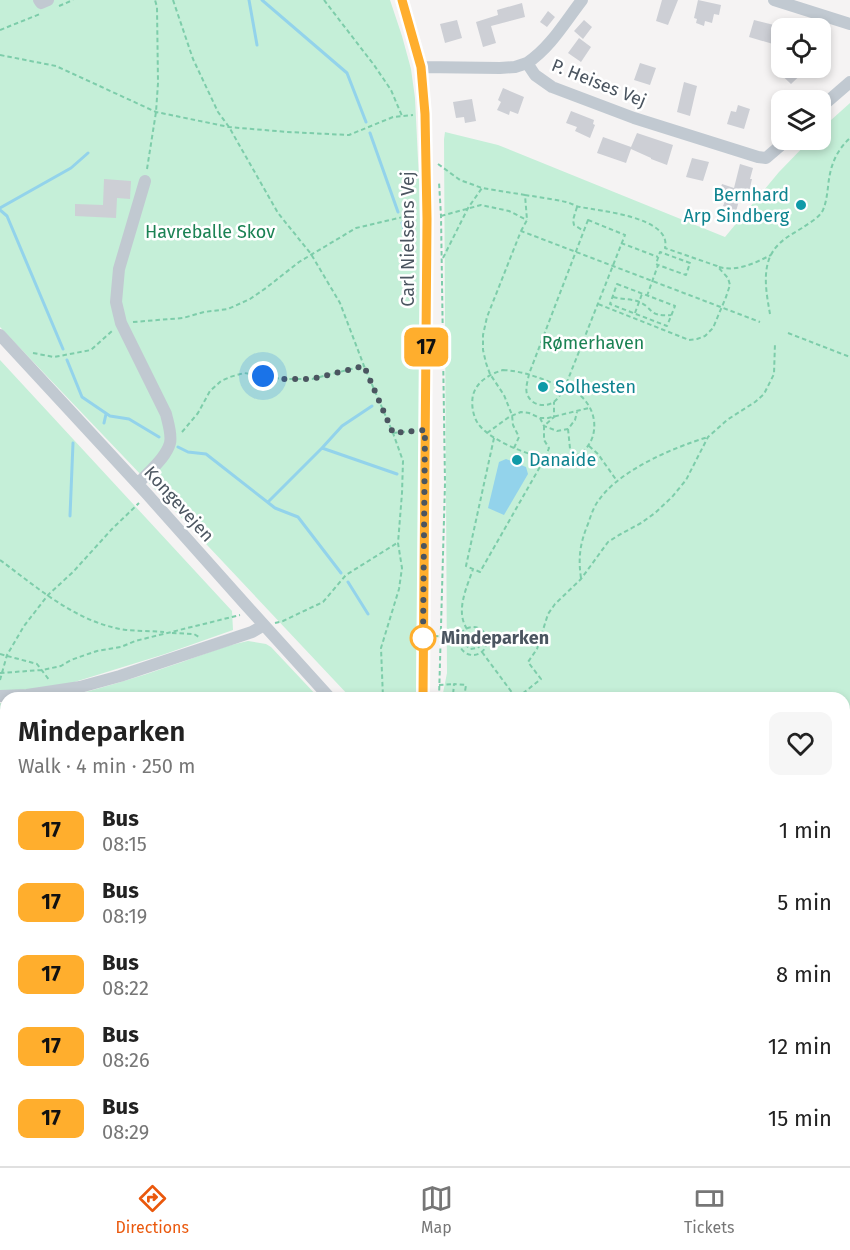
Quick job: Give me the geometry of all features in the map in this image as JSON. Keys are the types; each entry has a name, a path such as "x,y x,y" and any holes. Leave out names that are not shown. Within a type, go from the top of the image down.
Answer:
{"street":[{"path":"39,0 41,3 50,4"},
{"name":"Carl Nielsens Vej","path":"402,0 421,67 425,114 427,219 423,692"},
{"path":"527,63 545,48 582,0"},
{"path":"774,0 850,24"},
{"name":"P. Heises Vej","path":"421,67 501,68 527,63 535,75 552,87 634,118 758,157 766,158 775,150"},
{"path":"831,98 850,82"},
{"path":"138,484 163,456 170,442 170,431 165,414 122,323 116,302 119,269 145,181"},
{"name":"Kongevejen","path":"0,335 138,484 324,692"},
{"path":"54,692 120,676 264,626"}],"path":[{"path":"50,4 73,0"},
{"path":"145,181 156,112 158,83 155,0"},
{"path":"173,0 193,58 218,112 278,213 311,254 340,303 403,461 398,543 402,568 399,589 381,648 383,692"},
{"path":"324,0 374,64 391,90 402,116"},
{"path":"0,30 42,13"},
{"path":"0,55 56,66 156,112 229,127 349,135 393,117 425,114"},
{"path":"770,314 765,286 772,252 781,242 822,211 834,160 840,148 850,138"},
{"path":"438,164 460,180 482,188 621,214 647,223 654,226 665,238 663,253"},
{"path":"438,175 441,216 445,483 439,692"},
{"path":"442,260 468,208 482,188"},
{"path":"514,448 519,437 504,395 490,374 483,350 483,335 487,316 527,220 525,195"},
{"path":"28,352 54,357 91,350 122,323 183,318 228,309 250,299 299,262 356,228 403,217 434,219 481,205 509,211 527,220"},
{"path":"577,207 573,220 574,225 584,231"},
{"path":"588,220 625,235 560,397 554,402 536,404 527,395 529,374 584,231 588,220"},
{"path":"521,231 760,322"},
{"path":"621,243 658,258"},
{"path":"665,248 731,269 755,263 771,255"},
{"path":"647,296 660,252 690,263 686,275 658,265"},
{"path":"597,304 689,339 697,339 705,336 713,328 730,285 728,278 717,266"},
{"path":"617,284 642,294 675,306 667,326 610,304 617,284"},
{"path":"635,313 642,294"},
{"path":"613,296 639,302 655,314 671,315"},
{"path":"619,312 621,308"},
{"path":"646,323 648,318"},
{"path":"788,333 850,357"},
{"path":"525,692 541,679 528,662 537,649 548,614 555,604 581,579 608,542 656,513 672,497 686,480 708,437 727,420 764,394 774,374 775,343"},
{"path":"170,442 198,413 210,391 221,381 230,377 244,374 282,379 312,379 364,366"},
{"path":"503,370 529,374 579,394 589,408 594,426 594,437 582,454 558,461 523,452 487,434 476,421 472,408 474,392 490,374 503,370"},
{"path":"544,426 554,417 554,402"},
{"path":"487,434 512,415 521,412 540,418 554,417 589,408"},
{"path":"544,426 558,431 568,429 575,420 578,410"},
{"path":"494,438 466,566 480,572 549,448 544,440 544,426 540,418"},
{"path":"568,429 570,458"},
{"path":"393,433 425,430"},
{"path":"581,579 579,550 583,535 595,507 605,493 617,481 656,458 708,437"},
{"path":"589,446 598,454 617,481"},
{"path":"0,680 7,655 24,626 48,595 147,494"},
{"path":"264,626 283,621 323,602 346,575 398,543"},
{"path":"0,560 48,595 94,621 124,630 194,634 214,645"},
{"path":"467,629 463,621 463,597 473,569"},
{"path":"1,673 61,666 97,651 252,612"},
{"path":"467,629 479,629 485,634 487,642 485,649 479,654 471,655 461,648 460,637 467,629"},
{"path":"466,645 470,634 480,637"},
{"path":"480,637 485,634"},
{"path":"434,636 460,637"},
{"path":"466,645 472,650 478,648 481,644 480,637"},
{"path":"461,648 466,645"},
{"path":"482,652 512,692"},
{"path":"0,654 37,664 48,678 54,692"},
{"path":"453,692 454,684"},
{"path":"439,685 466,685 465,692"}],"green space":[{"name":"Havreballe Skov","path":"0,0 390,0 411,69 415,98 419,180 421,283 416,692 345,692 0,327"},
{"name":"Mindeparken","path":"850,103 850,692 443,692 447,673 445,132 498,145 725,237 800,150 831,150 831,120"},
{"path":"0,360 232,611 233,630 68,684 43,689 0,691"},
{"path":"248,641 266,644 313,692 85,692 131,679"}],"water":[{"path":"506,459 526,467 528,474 504,515 488,508 499,462"}],"building":[{"path":"662,0 678,0 668,25 656,21"},
{"path":"698,0 721,5 719,15 714,14 712,23 705,21 704,26 696,23 697,19 694,18"},
{"path":"522,3 525,17 491,26 496,43 483,47 476,22 498,15 497,10"},
{"path":"548,11 555,17 547,27 540,22"},
{"path":"457,20 462,38 445,43 440,24"},
{"path":"584,20 592,27 583,39 574,31"},
{"path":"754,20 771,24 771,43 749,37"},
{"path":"579,38 591,47 581,62 568,53"},
{"path":"640,63 656,68 650,85 634,80"},
{"path":"785,78 797,78 791,84"},
{"path":"684,82 697,86 690,116 677,112"},
{"path":"503,88 524,97 518,114 510,111 509,115 497,110"},
{"path":"472,99 476,121 465,123 464,117 456,118 453,102"},
{"path":"738,105 750,109 744,129 727,124 731,111 736,112"},
{"path":"571,111 594,120 595,125 590,138 575,131 577,127 566,123"},
{"path":"637,133 673,145 667,165 631,149 626,163 597,153 603,137 631,147"},
{"path":"692,158 709,162 703,181 686,177"},
{"path":"740,164 753,168 750,179 752,179 749,192 742,190 735,215 726,213 727,207 723,206 725,201 717,199 722,184 734,188"},
{"path":"104,179 131,181 130,199 117,198 116,218 75,216 75,204 103,205"}],"waterway":[{"path":"249,0 257,45"},
{"path":"262,0 347,73 366,122"},
{"path":"370,133 398,212"},
{"path":"0,208 71,168 88,153"},
{"path":"0,210 7,216 63,349"},
{"path":"402,223 410,246"},
{"path":"67,360 82,397 110,416 129,419 159,437"},
{"path":"322,448 342,426 372,406"},
{"path":"104,423 106,414"},
{"path":"70,516 73,443"},
{"path":"178,447 188,452 206,454 275,508 298,517 341,573"},
{"path":"268,502 322,448 397,474"},
{"path":"348,582 368,614"}],"bus line":[{"name":"17","path":"402,0 421,67 425,114 427,219 423,692"}],"place":[{"name":"Bernhard Arp Sindberg","path":"801,205"},
{"name":"Solhesten","path":"543,387"},
{"name":"Danaide","path":"517,460"},
{"name":"Mindeparken","path":"423,638"}],"route":[{"path":"263,376 282,379 312,379 364,366 393,433 425,430 423,638"}],"park label":[{"name":"Rømerhaven","path":"593,343"}]}
